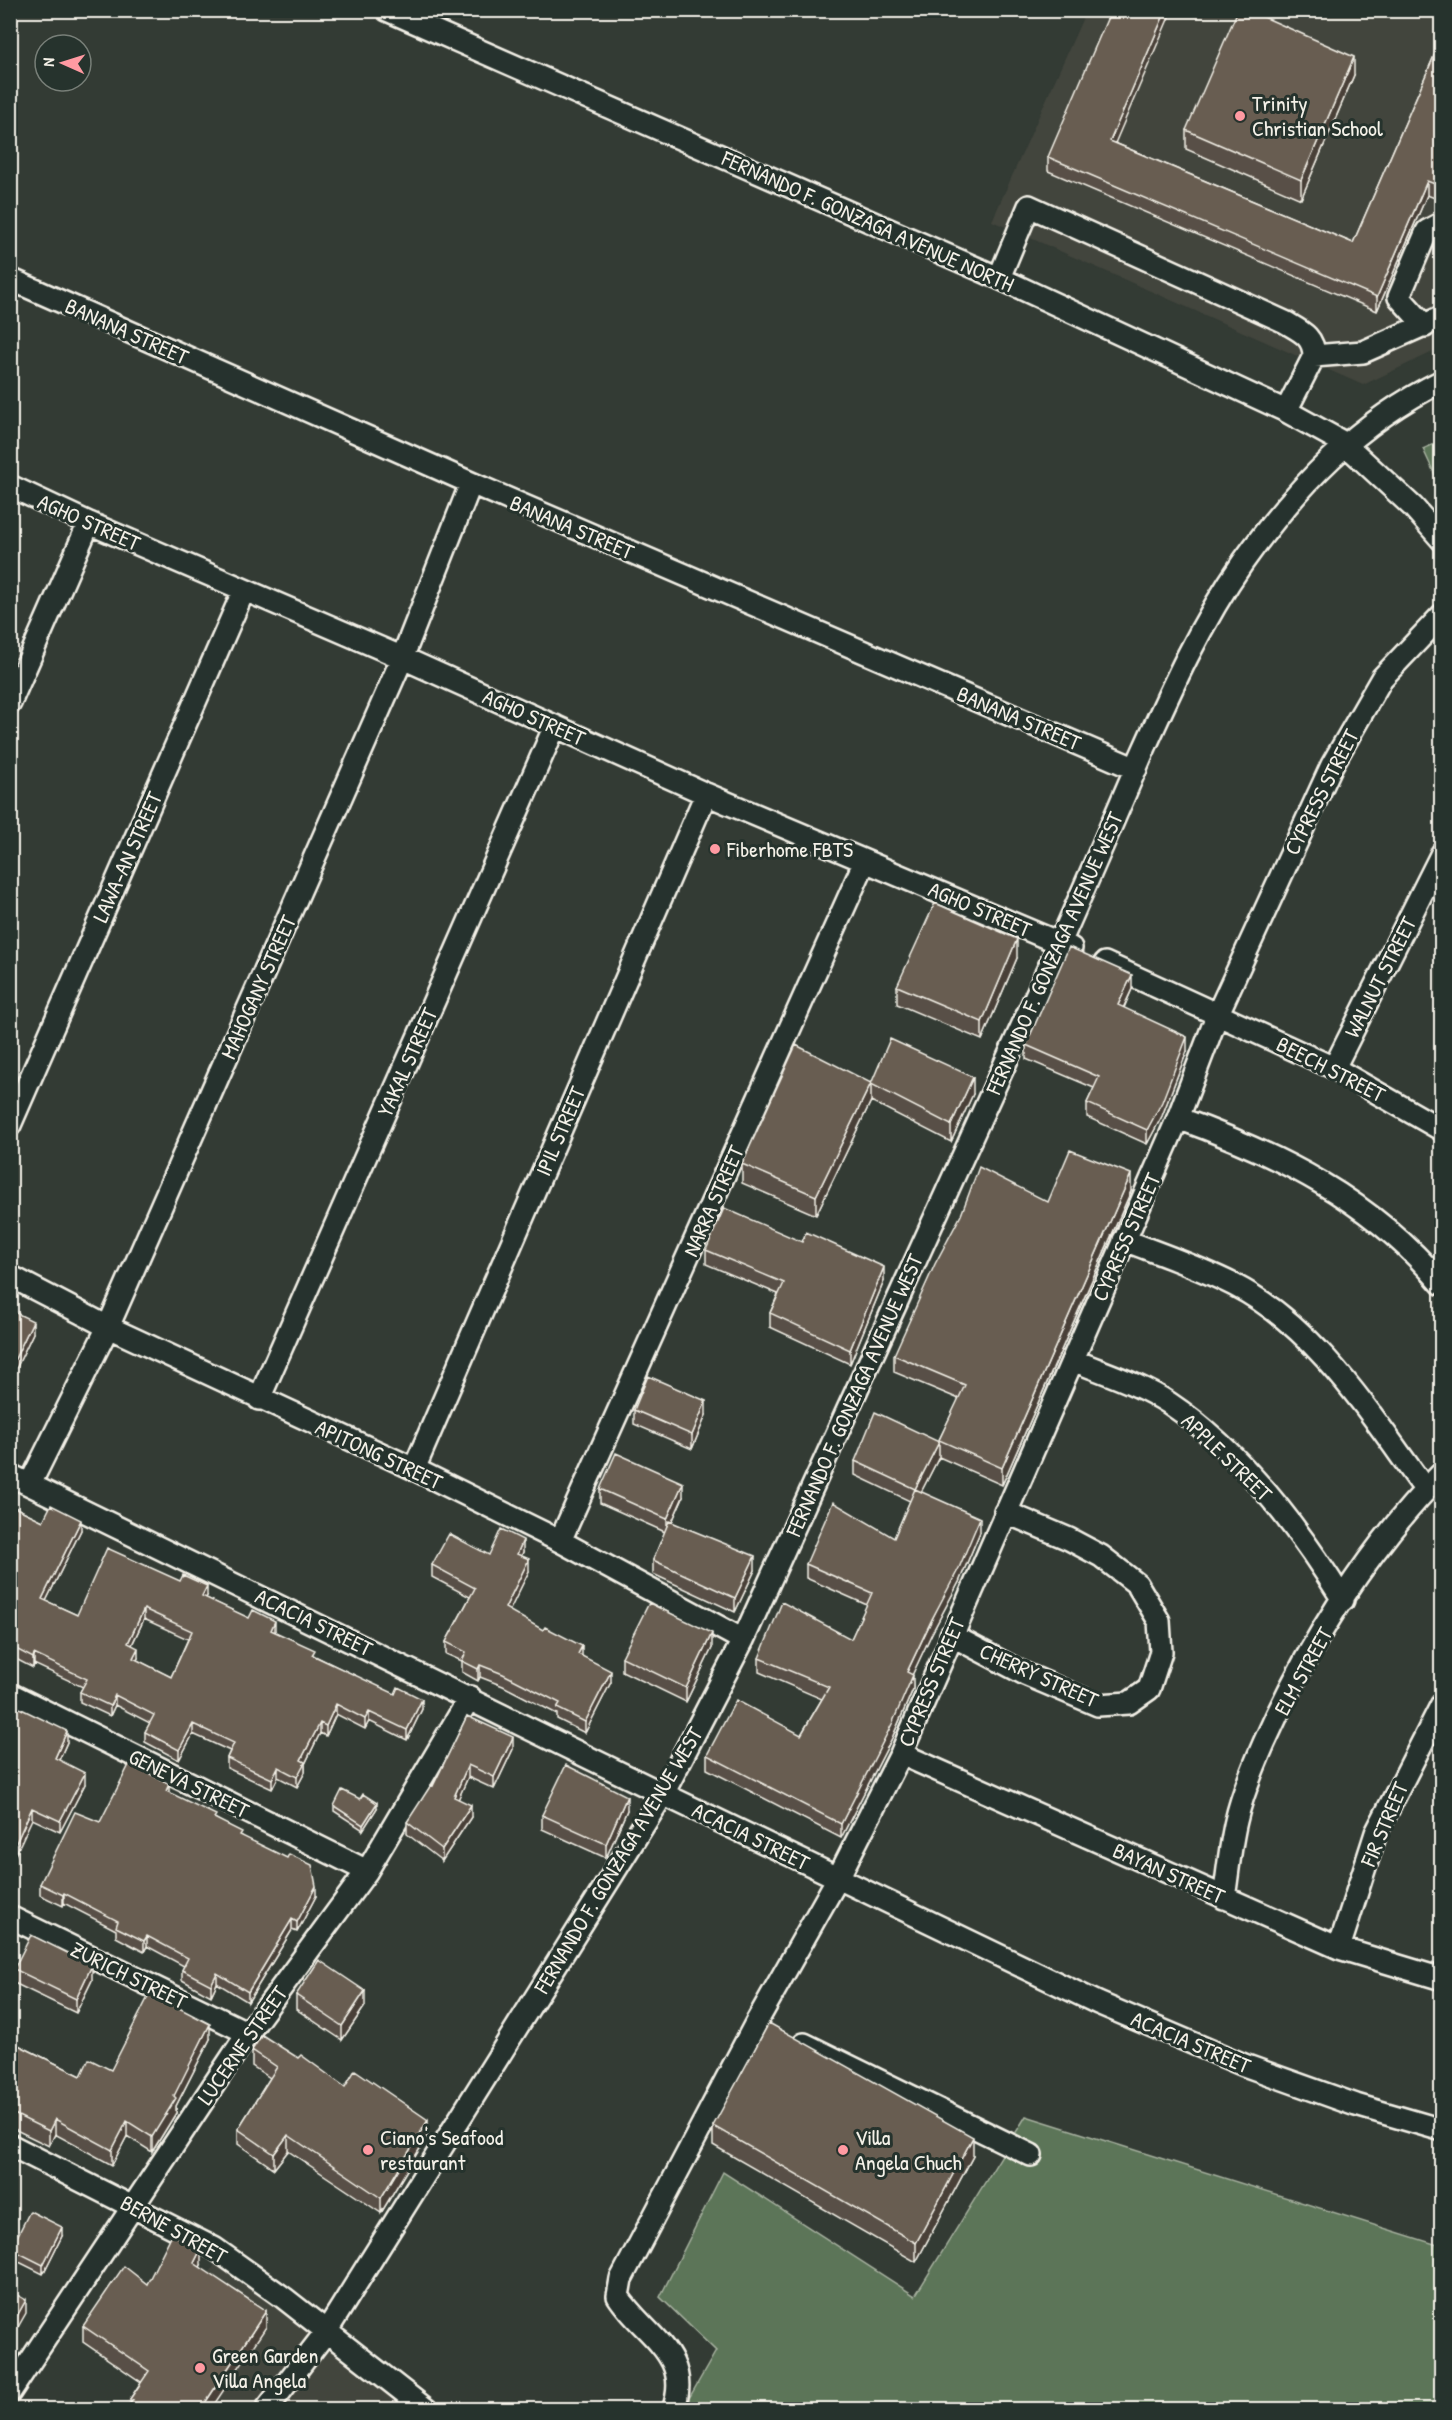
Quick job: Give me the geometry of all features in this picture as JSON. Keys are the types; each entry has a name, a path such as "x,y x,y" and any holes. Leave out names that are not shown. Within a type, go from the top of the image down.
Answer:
{"street":[{"name":"FERNANDO F. GONZAGA AVENUE NORTH","path":"387,10 999,278 1286,411 1344,443 1405,499 1442,540"},
{"path":"999,278 1029,206 1285,322 1308,336 1314,346 1314,356 1286,411"},
{"path":"1433,321 1399,297 1427,231 1437,223 1442,223"},
{"name":"BANANA STREET","path":"10,279 471,483 1136,769"},
{"path":"1314,356 1363,352 1433,321"},
{"name":"FERNANDO F. GONZAGA AVENUE WEST","path":"266,2409 326,2332 663,1794 743,1640 1060,943 1191,647 1215,604 1274,521 1308,480 1344,443 1382,415 1442,381"},
{"name":"MAHOGANY STREET","path":"30,1484 108,1327 403,658 471,483"},
{"name":"AGHO STREET","path":"10,486 89,523 403,658 706,794 1060,943 1218,1013"},
{"path":"10,703 89,523"},
{"name":"LAWA-AN STREET","path":"10,1125 244,590"},
{"name":"CYPRESS STREET","path":"673,2409 680,2384 673,2363 659,2342 627,2311 618,2296 621,2279 758,2021 838,1878 901,1754 1178,1118 1218,1013 1332,765 1382,678 1442,615"},
{"name":"YAKAL STREET","path":"259,1399 555,726"},
{"name":"IPIL STREET","path":"414,1469 706,794"},
{"name":"WALNUT STREET","path":"1334,1068 1442,853"},
{"name":"NARRA STREET","path":"560,1541 865,861"},
{"name":"BEECH STREET","path":"1218,1013 1334,1068 1442,1130"},
{"path":"1178,1118 1235,1139 1344,1195 1387,1228 1442,1284"},
{"path":"1124,1240 1234,1285 1293,1325 1348,1383 1425,1490"},
{"name":"APITONG STREET","path":"10,1276 108,1327 414,1469 560,1541 743,1640"},
{"name":"APPLE STREET","path":"1073,1360 1168,1402 1203,1430 1241,1466 1306,1541 1343,1600"},
{"name":"ELM STREET","path":"1224,1898 1236,1820 1251,1774 1291,1687 1343,1600 1400,1519 1442,1473"},
{"name":"ACACIA STREET","path":"10,1475 663,1794 1098,2003 1244,2065 1356,2105 1442,2130"},
{"name":"CHERRY STREET","path":"951,1635 1025,1674 1098,1705 1129,1703 1149,1689 1161,1652 1159,1621 1137,1584 1090,1550 1005,1512"},
{"name":"GENEVA STREET","path":"10,1694 367,1871"},
{"name":"LUCERNE STREET","path":"12,2388 248,2033 367,1871 470,1698"},
{"name":"FIR STREET","path":"1339,1948 1376,1833 1442,1704"},
{"name":"BAYAN STREET","path":"901,1754 1339,1948 1442,1979"},
{"name":"ZURICH STREET","path":"10,1917 248,2033"},
{"path":"758,2021 1031,2155"},
{"name":"BERNE STREET","path":"10,2145 214,2248 426,2409"}],"shaded area":[{"name":"Trinity Christian School","path":"1086,11 1441,11 1441,348 1363,385 992,221"},
{"path":"216,2263 332,2348 410,2410 122,2410"}],"green space":[{"path":"1441,441 1441,488 1423,449"},
{"path":"1026,2116 1441,2246 1441,2409 683,2409 716,2351 660,2297 723,2172 915,2296"}],"building":[{"path":"1111,10 1166,10 1110,141 1353,243 1442,40 1442,182 1440,186 1427,181 1377,297 1048,157"},
{"path":"1238,10 1248,10 1354,57 1301,180 1186,130"},
{"path":"935,903 1017,939 982,1022 897,986"},
{"path":"1069,947 1132,975 1118,1005 1187,1037 1162,1102 1147,1130 1087,1103 1099,1077 1026,1045"},
{"path":"890,1039 973,1077 951,1125 871,1084"},
{"path":"796,1045 871,1083 816,1196 742,1164"},
{"path":"1070,1150 1131,1174 1002,1468 939,1440 965,1385 894,1355 935,1264 961,1215 979,1167 1048,1202"},
{"path":"724,1208 802,1242 806,1232 884,1267 850,1350 770,1313 784,1283 706,1250"},
{"path":"10,1310 33,1321 13,1363 10,1361"},
{"path":"648,1376 706,1401 692,1435 634,1410"},
{"path":"875,1412 939,1442 915,1489 855,1461"},
{"path":"616,1453 683,1483 667,1519 600,1489"},
{"path":"915,1489 980,1518 959,1568 907,1672 913,1675 892,1724 841,1824 707,1755 736,1700 801,1735 829,1687 759,1658 782,1602 851,1639 872,1593 806,1564 833,1502 894,1538"},
{"path":"10,1505 43,1521 51,1505 81,1520 42,1599 77,1615 107,1548 180,1581 183,1575 207,1586 202,1596 249,1618 253,1610 275,1621 271,1630 315,1650 312,1655 395,1694 398,1687 422,1699 407,1730 369,1712 365,1719 336,1704 326,1726 320,1723 301,1760 305,1762 297,1777 278,1767 272,1779 227,1758 234,1743 193,1724 179,1750 145,1732 154,1715 115,1695 110,1706 80,1692 87,1679 34,1654 33,1658 14,1648 16,1644 10,1641","holes":["144,1609 192,1631 171,1677 133,1658 138,1648 128,1643"]},
{"path":"669,1521 755,1556 735,1598 653,1560"},
{"path":"501,1529 523,1540 517,1554 529,1559 505,1608 543,1630 545,1627 582,1646 578,1654 611,1671 585,1722 557,1708 560,1703 503,1674 480,1665 478,1669 462,1661 466,1652 446,1642 475,1588 432,1565 449,1534 489,1555"},
{"path":"649,1603 712,1633 686,1688 622,1657"},
{"path":"11,1704 67,1731 55,1758 85,1773 60,1821 32,1808 10,1856 10,1779 16,1767 10,1764"},
{"path":"467,1716 513,1737 494,1777 468,1765 454,1797 471,1805 442,1849 407,1822 431,1785 433,1786"},
{"path":"130,1763 169,1784 166,1791 216,1815 214,1818 242,1832 240,1835 287,1858 289,1854 312,1865 316,1886 297,1922 292,1919 248,1992 217,1973 211,1985 182,1970 188,1958 147,1936 144,1941 116,1927 118,1921 64,1893 63,1895 40,1884 75,1812 100,1822"},
{"path":"566,1765 627,1796 606,1844 542,1815"},
{"path":"342,1790 360,1799 363,1794 377,1803 363,1825 334,1806"},
{"path":"31,1935 92,1965 76,1999 14,1969"},
{"path":"319,1960 365,1991 342,2026 296,1995"},
{"path":"150,1993 210,2024 174,2096 176,2098 152,2137 127,2121 112,2150 55,2119 49,2131 10,2112 10,2041 81,2076 89,2059 111,2070"},
{"name":"Villa Angela Chuch","path":"769,2023 973,2137 916,2243 713,2126"},
{"path":"262,2035 298,2058 301,2055 345,2087 355,2070 428,2120 381,2198 288,2135 274,2154 238,2129 277,2067 252,2050"},
{"path":"30,2211 62,2227 43,2265 11,2249"},
{"path":"172,2234 201,2249 194,2263 266,2311 201,2409 126,2409 149,2371 83,2326 124,2266 147,2284"},
{"path":"10,2291 26,2300 10,2328"}],"place":[{"name":"Trinity Christian School","path":"1240,116"},
{"name":"Fiberhome FBTS","path":"715,849"},
{"name":"Ciano's Seafood restaurant","path":"368,2150"},
{"name":"Villa Angela Chuch","path":"843,2150"},
{"name":"Green Garden Villa Angela","path":"200,2368"}]}
